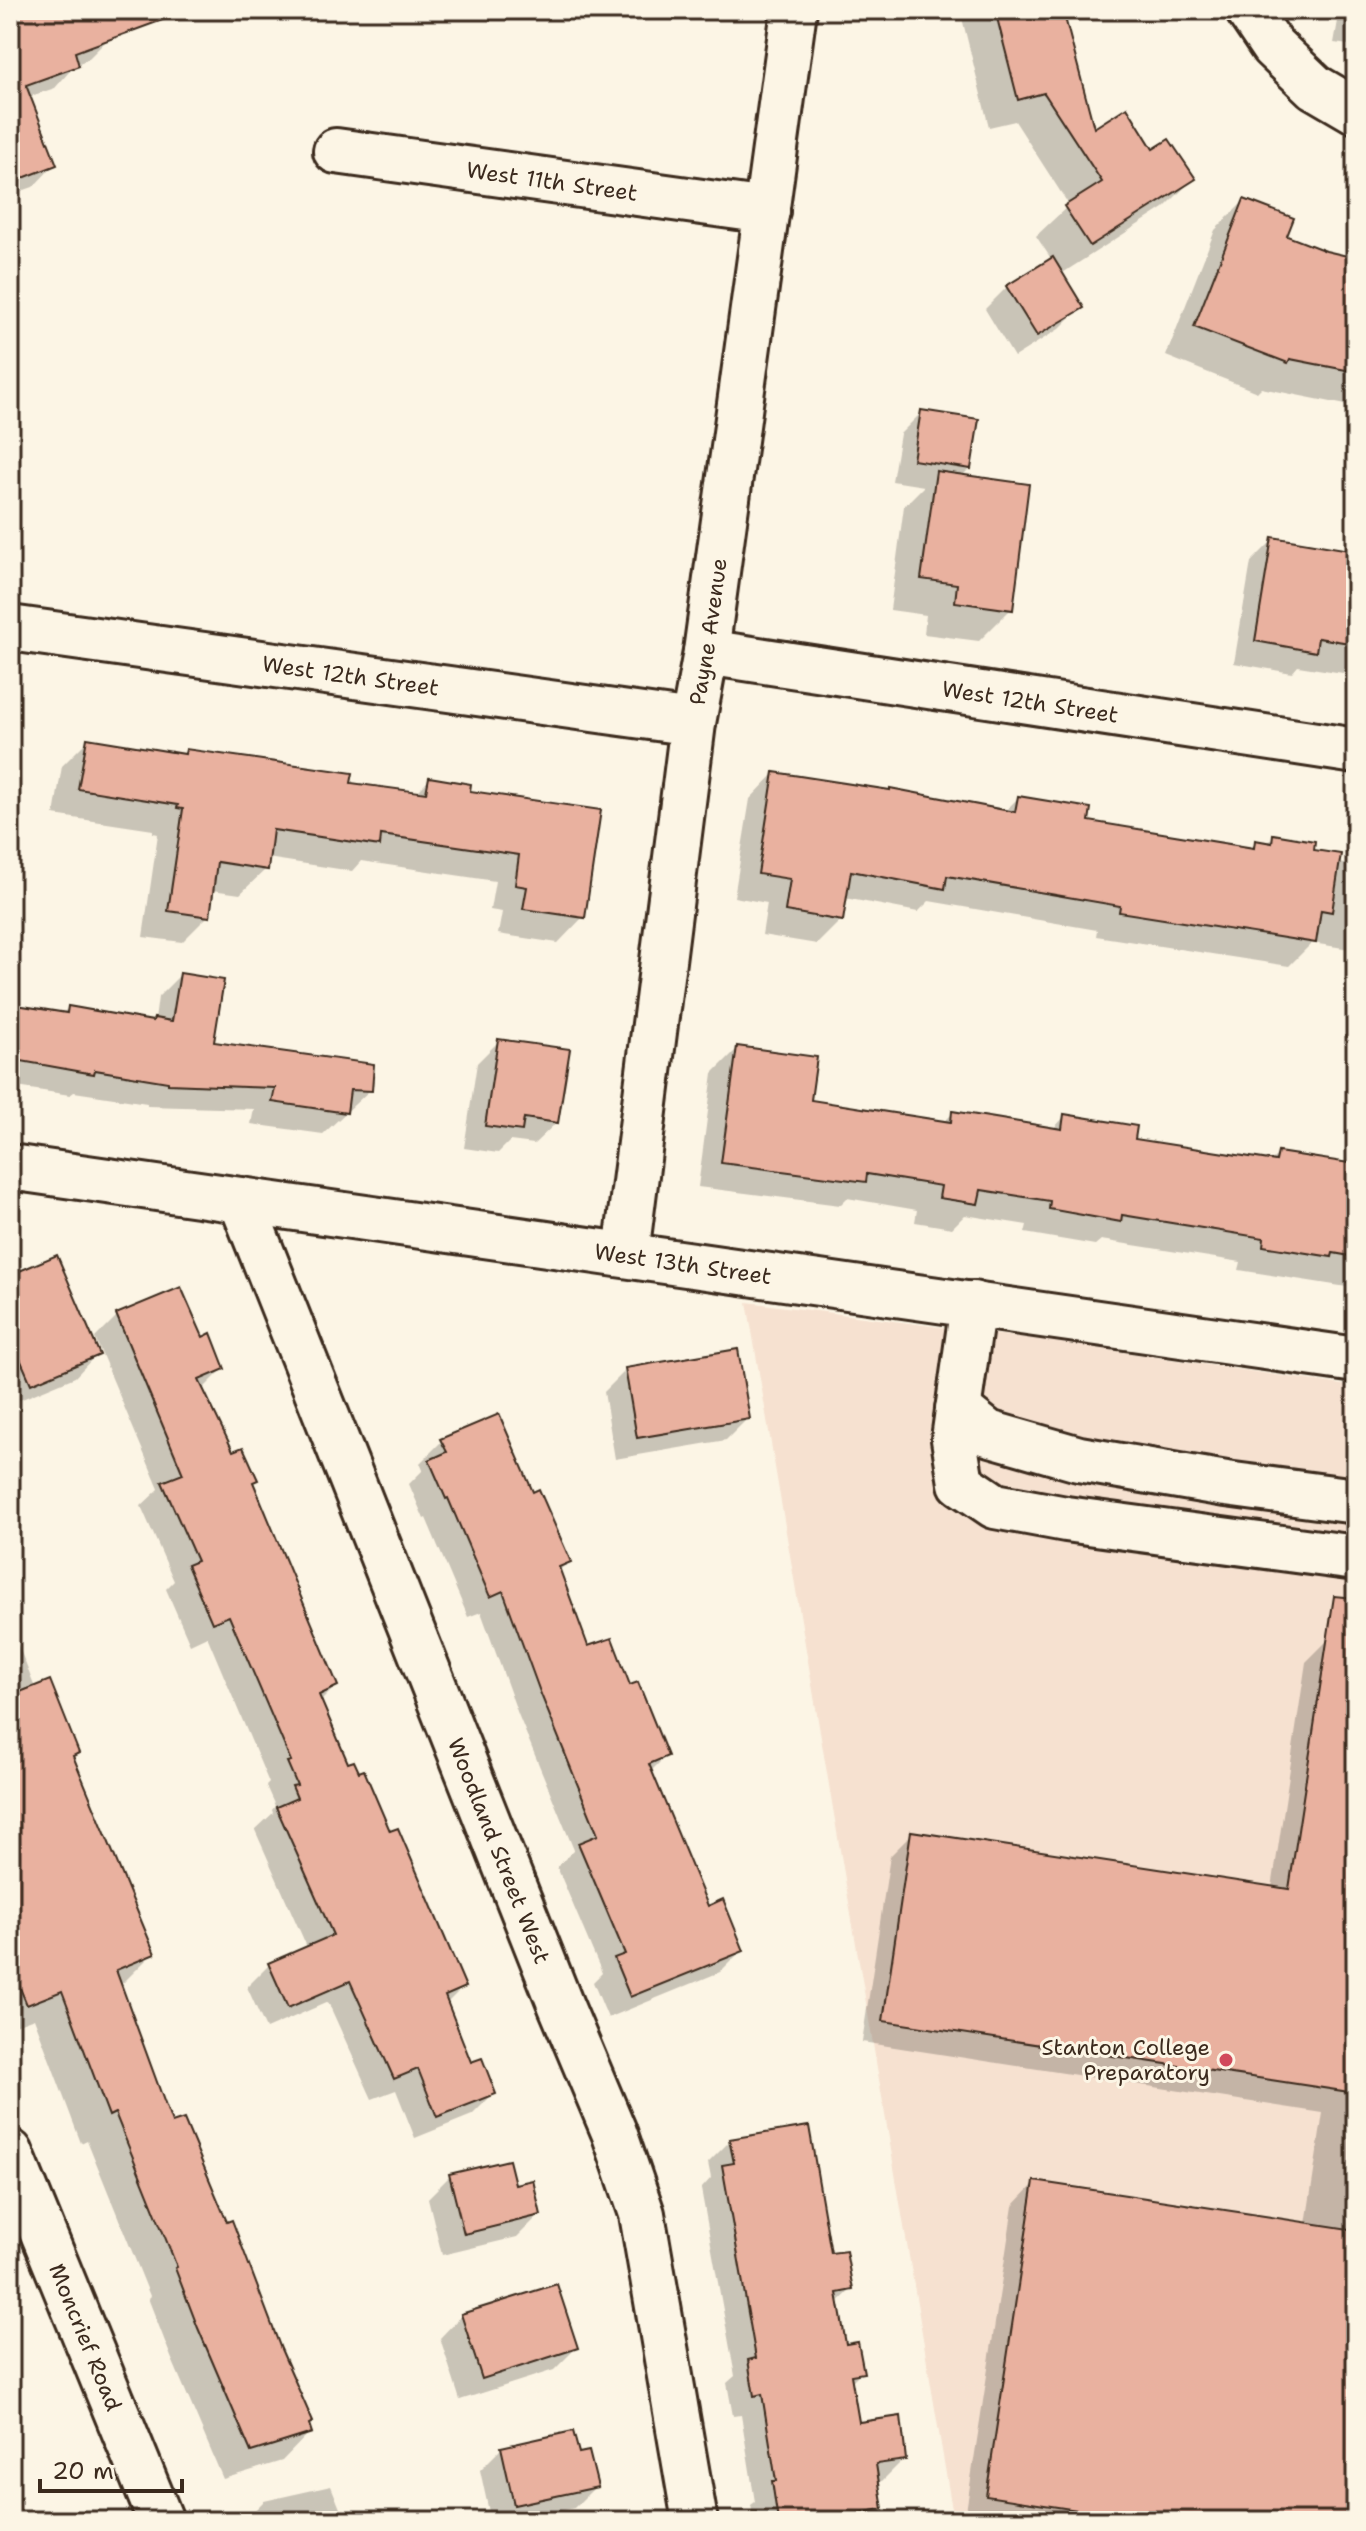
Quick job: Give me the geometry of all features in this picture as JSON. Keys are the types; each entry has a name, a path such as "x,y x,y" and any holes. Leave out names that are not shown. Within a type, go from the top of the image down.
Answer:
{"street":[{"name":"Payne Avenue","path":"626,1254 693,723 706,652 794,10"},
{"path":"1248,10 1273,47 1315,87 1356,111"},
{"name":"West 11th Street","path":"336,151 767,211"},
{"name":"West 12th Street","path":"10,628 693,723"},
{"name":"West 12th Street","path":"706,652 1356,751"},
{"name":"West 13th Street","path":"10,1167 1356,1360"},
{"name":"Woodland Street West","path":"241,1200 549,1977 614,2132 638,2201 695,2521"},
{"path":"973,1304 954,1439 961,1483 995,1506 1066,1519 1356,1558"},
{"path":"958,1409 988,1433 1079,1459 1226,1484 1356,1501"},
{"name":"Moncrief Road","path":"10,2152 161,2521"}],"shaded area":[{"path":"747,1302 1049,1341 1356,1387 1356,2521 954,2521"}],"building":[{"path":"10,10 176,10 176,15 75,52 79,66 26,85 57,165 10,183"},
{"path":"995,10 1063,10 1094,128 1127,107 1153,149 1169,139 1196,179 1090,246 1064,206 1102,182 1044,93 1018,100"},
{"path":"1244,199 1294,218 1287,236 1326,251 1356,258 1356,372 1290,359 1288,363 1194,327"},
{"path":"1053,257 1084,308 1037,336 1006,286"},
{"path":"921,410 979,419 971,469 913,460"},
{"path":"936,471 1029,484 1013,610 955,602 957,584 921,579"},
{"path":"1272,537 1356,551 1356,644 1318,638 1316,652 1255,641"},
{"path":"87,738 185,754 186,749 353,773 351,783 426,793 429,777 471,784 470,791 601,810 585,918 523,909 527,887 515,885 519,855 381,835 380,846 273,830 268,870 217,862 210,917 168,911 183,809 177,808 178,805 78,789"},
{"path":"774,772 890,788 1015,812 1018,796 1091,808 1089,821 1254,848 1255,840 1272,843 1273,834 1315,841 1314,850 1341,854 1332,912 1321,910 1316,943 1119,912 1120,906 947,876 945,889 851,871 843,921 785,911 790,879 758,874"},
{"path":"180,973 224,980 214,1042 374,1064 372,1091 350,1090 347,1113 272,1102 275,1088 168,1084 95,1070 94,1074 10,1059 10,1004 67,1013 68,1006 153,1021 154,1018 172,1021"},
{"path":"498,1039 570,1049 558,1123 524,1118 522,1131 485,1126"},
{"path":"737,1046 817,1057 811,1100 951,1122 952,1111 1062,1129 1064,1114 1137,1126 1135,1139 1276,1161 1278,1152 1356,1164 1356,1257 1333,1253 1332,1257 1263,1246 1264,1238 1122,1215 1121,1222 1049,1209 1050,1201 981,1190 978,1204 939,1198 941,1186 867,1174 866,1182 721,1163"},
{"path":"57,1255 100,1355 31,1384 10,1336 10,1275"},
{"path":"181,1287 203,1337 211,1333 225,1369 199,1380 233,1451 243,1447 258,1480 253,1482 338,1686 319,1695 348,1763 354,1761 359,1772 364,1770 390,1831 398,1828 466,1987 445,1996 471,2062 482,2058 496,2094 437,2117 418,2069 394,2079 350,1981 288,2008 268,1963 333,1935 276,1807 297,1798 292,1786 297,1785 287,1762 291,1761 229,1616 212,1623 187,1565 197,1561 162,1482 183,1474 116,1314"},
{"path":"738,1349 750,1419 637,1438 625,1368"},
{"path":"499,1414 533,1492 539,1489 571,1562 559,1567 588,1646 612,1638 630,1685 638,1682 668,1756 649,1764 708,1906 723,1899 744,1951 630,1997 614,1958 625,1954 578,1843 598,1835 503,1591 490,1597 429,1460 447,1452 440,1439"},
{"path":"1334,1596 1356,1598 1356,2093 883,2021 911,1831 1289,1889"},
{"path":"50,1680 79,1753 73,1756 155,1954 116,1970 172,2123 184,2119 227,2222 232,2220 281,2349 313,2422 309,2424 312,2433 251,2452 198,2328 115,2113 109,2116 62,1991 27,2005 10,1964 10,1696"},
{"path":"809,2126 831,2253 846,2251 853,2290 837,2293 846,2344 858,2342 864,2373 851,2375 859,2422 901,2416 906,2460 876,2464 883,2509 805,2521 778,2521 772,2481 776,2481 762,2394 754,2396 748,2360 756,2358 722,2165 734,2163 729,2139"},
{"path":"509,2160 515,2184 533,2180 541,2215 464,2234 449,2174"},
{"path":"1034,2181 1356,2230 1356,2521 1149,2521 986,2496"},
{"path":"557,2284 578,2348 482,2379 461,2314"},
{"path":"573,2431 579,2453 589,2451 598,2487 514,2505 501,2447"}],"place":[{"name":"Stanton College Preparatory","path":"1226,2060"}]}
